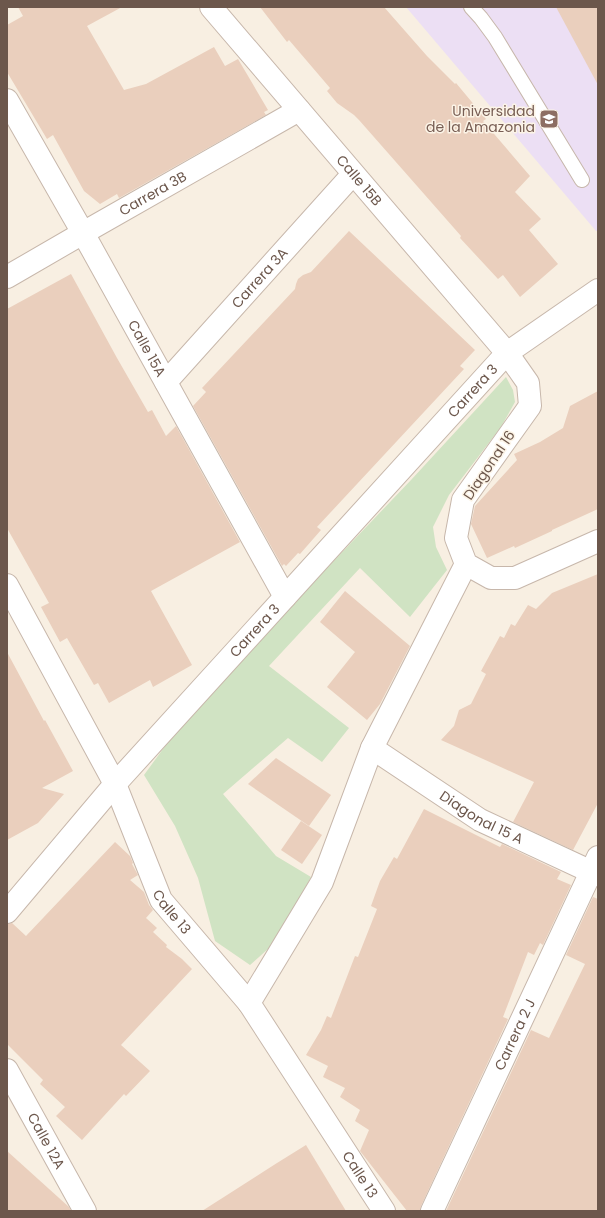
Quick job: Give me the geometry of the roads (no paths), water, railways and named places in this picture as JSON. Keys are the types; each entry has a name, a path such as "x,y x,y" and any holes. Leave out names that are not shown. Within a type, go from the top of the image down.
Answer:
{"street":[{"name":"Calle 15B","path":"211,7 507,353"},
{"name":"Calle 15A","path":"7,100 83,233 285,597"},
{"name":"Carrera 3B","path":"7,277 299,110"},
{"name":"Carrera 3A","path":"166,382 353,174"},
{"name":"Carrera 3","path":"7,912 115,784 507,353 598,290"},
{"name":"Diagonal 16","path":"466,564 456,538 463,500 530,406 528,382 507,353"},
{"path":"249,1003 322,882 372,748 466,564 491,578 515,578 598,541"},
{"name":"Calle 13","path":"7,585 115,784 161,900 249,1003 384,1211"},
{"name":"Diagonal 15 A","path":"372,748 480,820 596,868"},
{"name":"Carrera 2 J","path":"432,1211 596,868"},
{"name":"Calle 12A","path":"7,1070 85,1211"}],"lane":[{"path":"471,7 495,37 582,180"}],"place":[{"name":"Universidad de la Amazonia","path":"549,119"}]}
